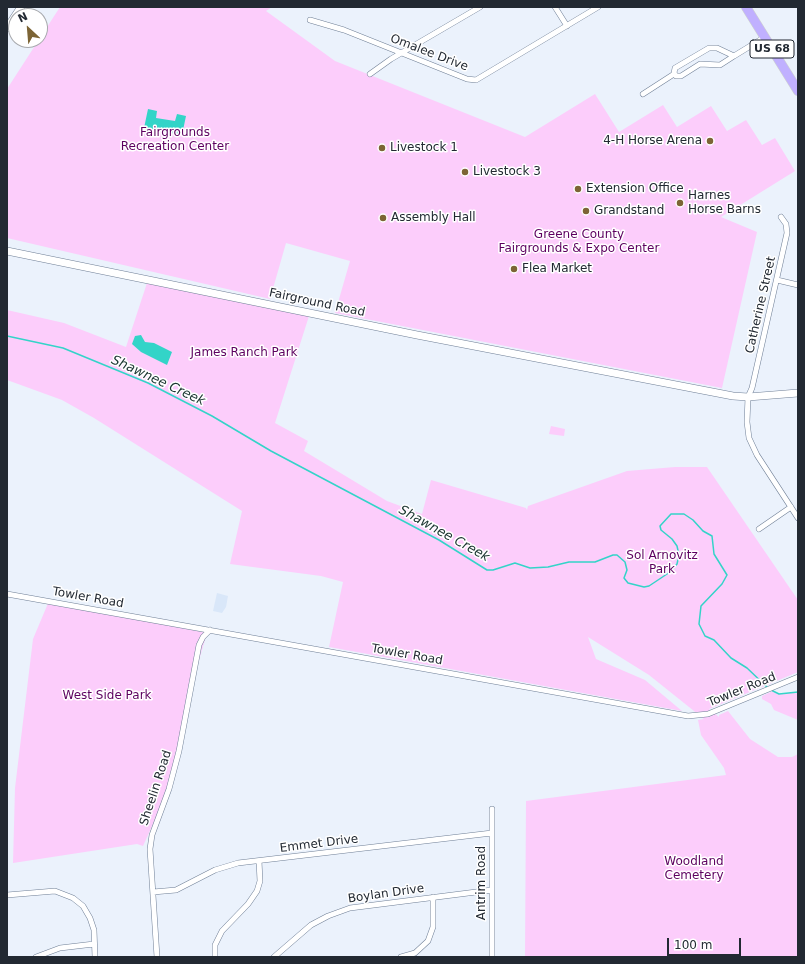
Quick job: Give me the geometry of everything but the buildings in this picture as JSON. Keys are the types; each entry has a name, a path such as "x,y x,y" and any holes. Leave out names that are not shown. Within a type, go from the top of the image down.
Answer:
{"highway":[{"name":"US 68","path":"746,7 798,91"}],"street":[{"path":"7,28 21,7"},
{"path":"370,74 480,7"},
{"path":"555,7 567,26"},
{"name":"Omalee Drive","path":"310,20 344,30 467,79 476,80 598,7"},
{"path":"674,74 680,76 700,64 720,65 765,37"},
{"path":"643,94 674,74 675,68 709,48 717,48 734,56"},
{"name":"Catherine Street","path":"782,217 786,224 788,233 752,388 748,397 747,431 753,448 798,518"},
{"name":"Fairground Road","path":"7,251 417,335 622,375 748,397 798,393"},
{"path":"778,280 798,285"},
{"path":"759,529 791,507"},
{"name":"Towler Road","path":"7,594 688,716 708,714 798,677"},
{"name":"Sheelin Road","path":"157,957 150,849 152,835 169,789 179,751 199,645 203,637 210,630"},
{"name":"Antrim Road","path":"492,808 492,957"},
{"name":"Emmet Drive","path":"153,892 176,890 223,867 258,861 492,833"},
{"path":"215,957 216,945 222,930 248,904 257,891 260,881 258,861"},
{"name":"Boylan Drive","path":"274,957 304,930 337,912 364,905 492,890"},
{"path":"7,895 55,891 70,896 76,900 90,918 95,957"},
{"path":"401,957 415,953 428,941 433,927 433,897"},
{"path":"36,957 60,948 94,944"}],"shaded area":[{"path":"148,109 157,111 156,118 175,121 177,114 186,116 182,135 144,128"},
{"path":"141,335 145,342 154,343 172,352 167,365 141,352 132,344 135,336"},
{"path":"217,593 228,596 226,607 222,613 213,611"}],"green space":[{"path":"60,7 272,7 266,11 335,61 525,137 595,94 619,132 663,105 677,127 711,106 727,131 746,120 762,145 775,138 795,171 721,217 757,232 722,388 335,313 350,261 286,243 270,299 7,238 7,89 34,48 48,48 48,26"},
{"path":"147,283 309,316 275,423 308,441 304,451 387,501 422,514 431,480 526,508 527,510 528,506 627,471 675,467 707,467 798,600 798,672 709,709 719,717 719,715 728,711 750,739 778,757 792,757 798,754 798,957 525,957 526,801 726,775 724,768 701,735 698,720 704,719 649,675 588,637 596,659 645,680 682,711 329,647 343,582 321,576 230,564 242,511 94,418 62,400 7,380 7,310 64,323 126,347"},
{"path":"551,426 565,429 564,436 549,434"},
{"name":"West Side Park","path":"49,601 207,633 189,694 169,789 143,846 137,844 13,863 15,788 33,639"},
{"path":"773,691 779,694 798,692 798,720 774,710 771,704 762,699 762,696"}],"waterway":[{"name":"Shawnee Creek","path":"7,336 63,348 148,383 212,416 271,451 439,540 487,570 493,570 515,563 530,568 548,567 569,562 595,562 613,555 617,555 625,562 627,570 624,578 628,583 644,587 649,586 670,572 677,564 679,555 677,546 672,539 661,530 660,526 671,514 684,514 693,520 703,531 712,536 714,554 727,575 722,584 701,606 699,624 705,636 714,640 731,658 747,668 768,688"},
{"name":"Shawnee Creek","path":"771,690 779,694 798,692"}],"place":[{"name":"4-H Horse Arena","path":"710,141"},
{"name":"Livestock 1","path":"382,148"},
{"name":"Livestock 3","path":"465,172"},
{"name":"Extension Office","path":"578,189"},
{"name":"Harnes Horse Barns","path":"680,203"},
{"name":"Grandstand","path":"586,211"},
{"name":"Assembly Hall","path":"383,218"},
{"name":"Flea Market","path":"514,269"}],"park label":[{"name":"Fairgrounds Recreation Center","path":"175,140"},
{"name":"Greene County Fairgrounds & Expo Center","path":"579,242"},
{"name":"James Ranch Park","path":"244,353"},
{"name":"Sol Arnovitz Park","path":"662,563"},
{"name":"Woodland Cemetery","path":"694,869"}]}
